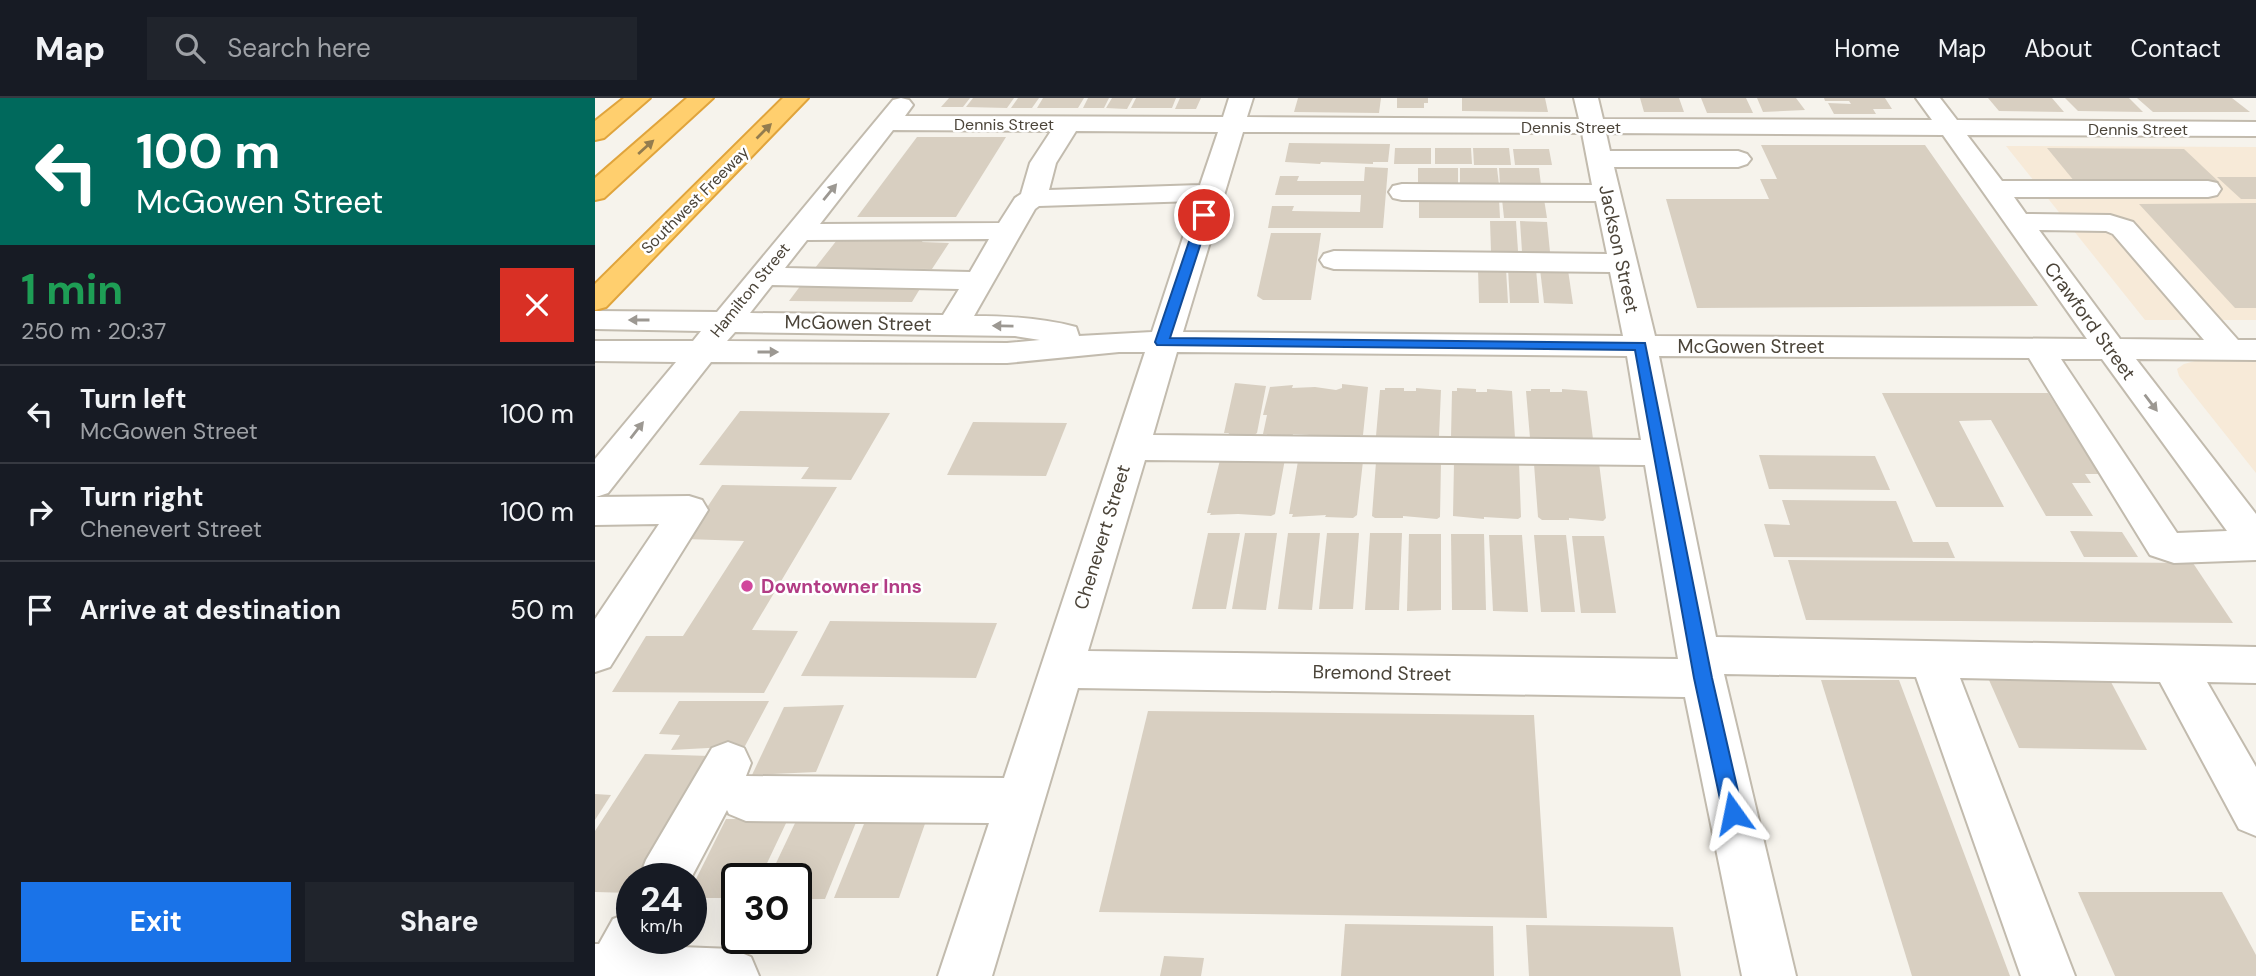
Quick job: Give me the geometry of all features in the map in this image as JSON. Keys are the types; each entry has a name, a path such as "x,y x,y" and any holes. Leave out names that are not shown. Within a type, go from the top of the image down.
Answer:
{"highway":[{"path":"595,133 638,98"},
{"path":"595,192 701,98"},
{"name":"Southwest Freeway","path":"595,301 796,98"}],"street":[{"name":"Hamilton Street","path":"595,484 699,351 907,98"},
{"name":"Crawford Street","path":"1928,98 2256,544"},
{"name":"Dennis Street","path":"886,124 1069,124 1237,112 1596,144 1699,118 1821,118 1950,129 2256,129"},
{"name":"Chenevert Street","path":"965,976 1162,342 1237,112"},
{"path":"1033,198 1043,163 1069,124"},
{"path":"1402,191 1596,144 1738,159"},
{"name":"Jackson Street","path":"1596,144 1641,345 1701,666 1769,976"},
{"path":"1994,189 2208,189"},
{"path":"953,325 1024,204 1033,198 1211,193"},
{"path":"2018,222 2110,223 2123,228 2242,349"},
{"path":"797,232 1008,231"},
{"path":"1334,260 1622,263"},
{"path":"761,276 978,281"},
{"name":"McGowen Street","path":"595,320 1015,326 1119,342"},
{"name":"McGowen Street","path":"595,351 1007,354 1119,342 2242,349"},
{"path":"2038,348 2164,544 2173,548 2256,544"},
{"path":"1130,447 1661,453"},
{"path":"595,511 689,510 595,654"},
{"path":"1931,659 2048,976"},
{"name":"Bremond Street","path":"1061,669 1701,666 1931,659 2256,665"},
{"path":"2173,664 2256,813"},
{"path":"675,863 737,781 1020,802"},
{"path":"613,960 732,976"}],"shaded area":[{"path":"2006,146 2256,147 2256,320 2145,320"},
{"path":"2199,360 2256,361 2256,473 2179,376 2177,369"}],"building":[{"path":"949,98 970,98 963,107 941,107"},
{"path":"973,98 1014,98 1007,108 966,107"},
{"path":"1018,98 1039,98 1032,108 1011,108"},
{"path":"1043,98 1084,98 1078,108 1037,108"},
{"path":"1088,98 1109,98 1104,108 1083,108"},
{"path":"1112,98 1133,98 1127,109 1106,108"},
{"path":"1136,98 1176,98 1172,108 1131,108"},
{"path":"1180,98 1201,98 1196,109 1175,109"},
{"path":"1298,98 1381,98 1379,113 1294,112"},
{"path":"1397,98 1428,98 1428,103 1424,103 1424,108 1397,108"},
{"path":"1462,98 1545,98 1548,112 1462,111"},
{"path":"1640,98 1679,98 1684,112 1644,112"},
{"path":"1701,98 1746,98 1753,113 1707,113"},
{"path":"1757,98 1796,98 1805,110 1763,112"},
{"path":"1824,98 1885,98 1892,109 1873,109 1876,114 1834,114 1828,103 1851,104 1849,101 1825,101"},
{"path":"1988,98 2052,98 2064,112 1999,111"},
{"path":"2065,98 2129,98 2143,112 2078,111"},
{"path":"2137,98 2232,98 2250,112 2153,112"},
{"path":"917,137 1006,137 956,217 857,217"},
{"path":"1289,143 1390,144 1388,162 1320,164 1285,162"},
{"path":"1761,145 1925,145 2038,306 1697,308 1666,199 1769,199 1760,179 1777,179"},
{"path":"1395,148 1431,148 1431,164 1394,164"},
{"path":"1435,148 1471,148 1472,164 1435,164"},
{"path":"1473,148 1509,148 1511,165 1474,165"},
{"path":"2047,148 2184,149 2219,182 2075,182"},
{"path":"1513,149 1549,149 1552,165 1515,165"},
{"path":"1365,167 1388,168 1383,228 1268,228 1272,206 1294,206 1292,211 1360,212 1361,195 1275,195 1280,176 1299,176 1297,181 1364,181"},
{"path":"1418,168 1458,168 1458,185 1418,185"},
{"path":"1460,168 1497,168 1499,185 1460,185"},
{"path":"1499,168 1539,168 1541,185 1500,185"},
{"path":"2217,177 2256,177 2256,199 2241,199"},
{"path":"1419,199 1499,199 1500,218 1419,218"},
{"path":"1502,199 1544,199 1547,218 1504,218"},
{"path":"2256,203 2256,308 2235,308 2139,204"},
{"path":"1490,221 1516,221 1518,251 1491,251"},
{"path":"1520,221 1547,222 1550,252 1522,252"},
{"path":"1271,233 1321,233 1311,300 1263,300 1257,296"},
{"path":"837,240 923,240 922,242 949,243 932,269 815,268"},
{"path":"1478,269 1506,269 1508,303 1479,303"},
{"path":"1508,269 1536,269 1539,303 1510,303"},
{"path":"1540,269 1568,270 1573,304 1544,303"},
{"path":"801,285 921,287 912,302 789,301"},
{"path":"1235,383 1266,386 1257,433 1254,435 1224,433"},
{"path":"1342,384 1368,387 1363,435 1360,435 1360,438 1293,434 1292,438 1266,438 1267,434 1263,434 1267,415 1263,415 1270,387 1293,385 1292,388 1336,390 1342,388"},
{"path":"1404,388 1404,391 1416,391 1416,388 1441,390 1439,437 1405,439 1376,436 1380,390"},
{"path":"1457,388 1476,389 1476,392 1487,392 1487,389 1512,391 1515,438 1451,438 1452,391 1457,391"},
{"path":"1550,389 1550,392 1562,392 1562,389 1587,391 1593,439 1530,438 1526,391"},
{"path":"1882,393 2048,393 2101,474 2085,474 2091,483 2072,483 2093,516 2046,516 1991,420 1959,421 2004,507 1936,507"},
{"path":"740,411 890,413 851,480 801,479 809,467 699,465"},
{"path":"973,422 1067,423 1046,476 947,475"},
{"path":"1759,455 1875,456 1890,490 1769,489"},
{"path":"1285,459 1275,514 1207,513 1220,460"},
{"path":"1415,459 1441,462 1440,517 1372,516 1376,462 1402,460 1402,463 1415,463"},
{"path":"1298,461 1363,461 1357,515 1353,518 1325,517 1326,515 1292,517 1293,514 1289,514"},
{"path":"1572,461 1599,463 1606,518 1603,521 1569,518 1542,520 1538,517 1534,464 1572,465"},
{"path":"1454,462 1519,462 1521,517 1484,519 1453,516"},
{"name":"Downtowner Inns","path":"722,485 837,487 752,630 798,631 764,693 612,692 646,636 683,636 744,541 686,539"},
{"path":"1782,500 1896,501 1913,542 1948,542 1955,558 1774,557 1764,524 1790,525"},
{"path":"2070,531 2122,532 2138,557 2084,557"},
{"path":"1208,533 1240,533 1226,609 1192,609"},
{"path":"1245,533 1277,533 1266,610 1232,609"},
{"path":"1288,533 1320,533 1312,610 1278,609"},
{"path":"1327,533 1359,533 1353,609 1319,609"},
{"path":"1370,533 1402,533 1399,610 1365,610"},
{"path":"1409,534 1441,534 1441,610 1407,611"},
{"path":"1451,534 1484,534 1486,610 1452,610"},
{"path":"1489,535 1522,535 1528,612 1493,611"},
{"path":"1534,535 1566,535 1575,612 1541,612"},
{"path":"1572,536 1604,536 1616,613 1581,613"},
{"path":"1788,560 2193,563 2233,623 1806,620"},
{"path":"830,621 997,623 976,678 801,676"},
{"path":"1821,680 1899,680 2010,976 1912,976"},
{"path":"1989,680 2111,682 2147,750 2019,748"},
{"path":"679,701 769,701 745,746 671,750 680,735 659,734"},
{"path":"844,705 816,772 752,775 784,707"},
{"path":"1148,711 1534,715 1547,918 1099,912"},
{"path":"645,754 710,756 648,863 616,863 616,893 595,892 595,831"},
{"path":"595,794 611,795 595,820"},
{"path":"927,818 899,898 834,898 866,819"},
{"path":"726,819 788,819 767,863 721,863 721,898 707,898 707,863 704,863"},
{"path":"857,820 825,899 812,899 812,863 776,863 796,821"},
{"path":"2078,892 2222,892 2256,955 2256,976 2115,976"},
{"path":"1345,924 1493,926 1494,976 1341,976"},
{"path":"1526,925 1673,927 1681,976 1529,976"},
{"path":"1164,956 1204,958 1201,976 1160,976"}],"place":[{"name":"Downtowner Inns","path":"747,586"}],"route":[{"path":"1204,215 1162,342 1641,345 1703,678 1733,813"}]}
